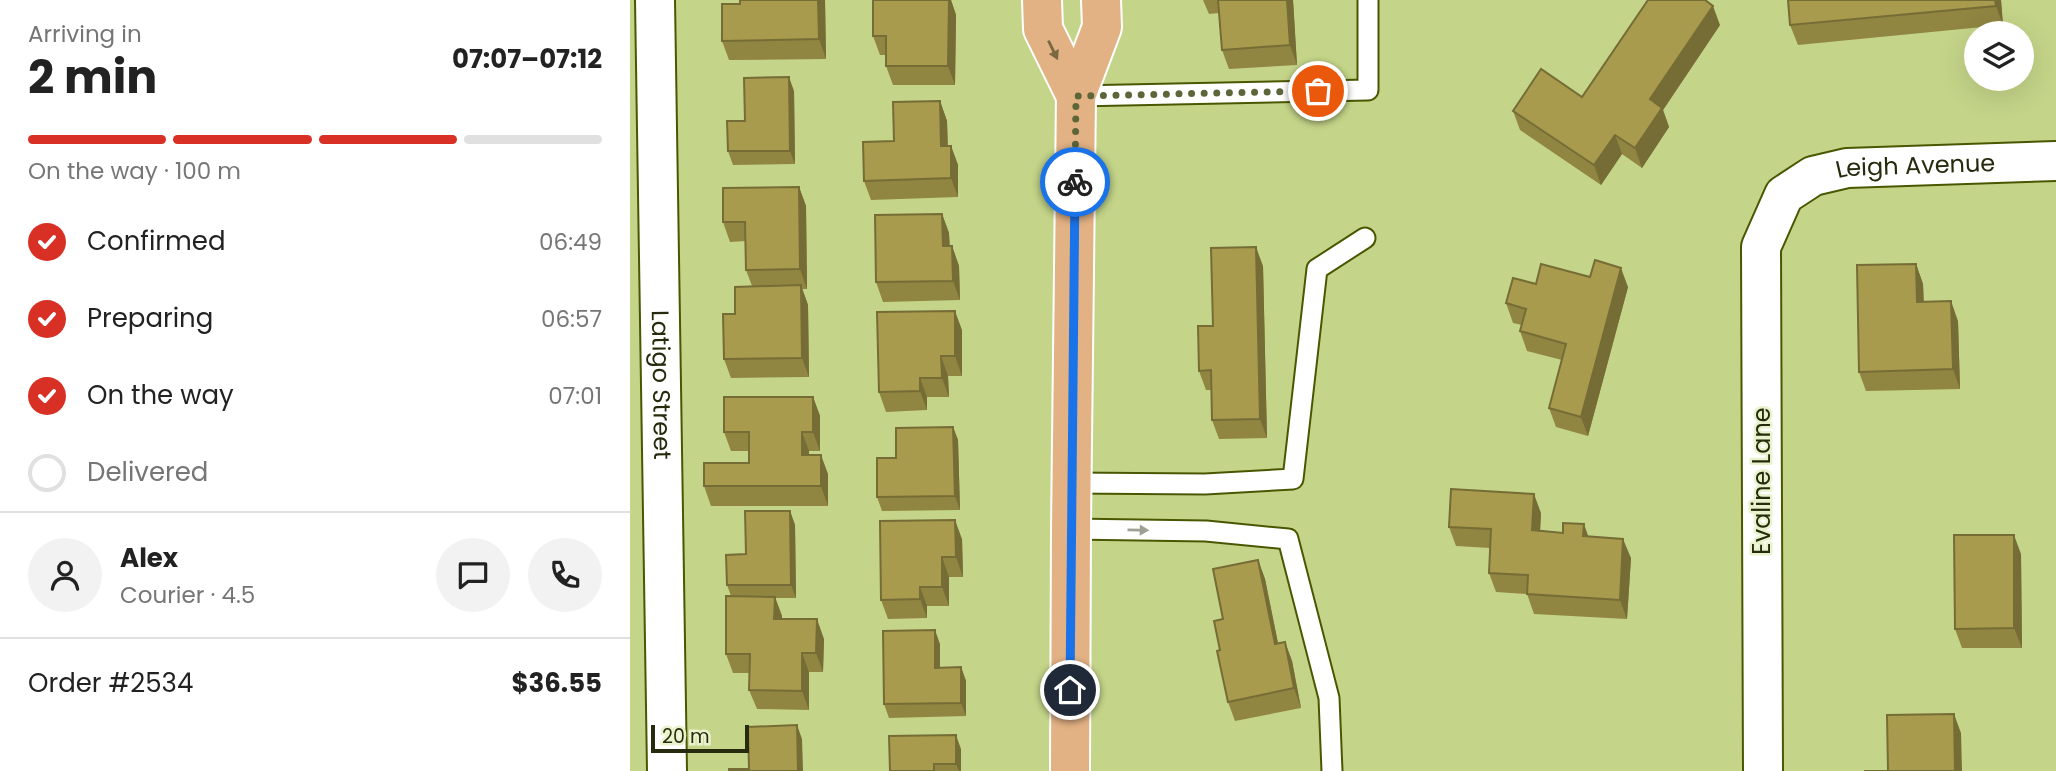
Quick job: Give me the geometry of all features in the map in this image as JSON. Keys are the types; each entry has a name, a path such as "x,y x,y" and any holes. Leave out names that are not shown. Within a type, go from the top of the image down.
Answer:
{"main road":[{"path":"1042,0 1043,29 1076,96"},
{"path":"1070,771 1076,96 1102,27 1101,0"}],"street":[{"name":"Latigo Street","path":"655,0 667,771"},
{"name":"Leigh Avenue","path":"1784,195 1812,176 1847,168 2056,161"},
{"name":"Evaline Lane","path":"1763,771 1761,247 1784,195"}],"lane":[{"path":"1076,96 1368,90 1368,0"},
{"path":"1071,483 1205,484 1293,478 1317,269 1364,238"},
{"path":"1071,529 1206,531 1288,539 1329,698 1332,771"}],"building":[{"path":"740,0 818,0 819,39 722,41 722,4 740,4"},
{"path":"873,0 949,0 948,66 886,66 886,36 873,36"},
{"path":"1218,0 1287,0 1290,45 1222,50"},
{"path":"1648,0 1705,0 1713,6 1650,99 1662,108 1635,148 1615,135 1594,165 1513,111 1541,69 1582,97"},
{"path":"1788,0 1995,0 1996,6 1790,25"},
{"path":"789,77 790,151 728,151 727,121 745,121 744,78"},
{"path":"940,101 941,146 951,146 951,178 864,181 863,142 894,141 893,102"},
{"path":"799,187 800,269 746,270 745,222 723,222 723,188"},
{"path":"942,214 943,246 952,246 953,281 876,282 875,215"},
{"path":"1256,247 1260,419 1212,420 1211,370 1199,371 1198,326 1213,326 1211,248"},
{"path":"1595,260 1621,268 1581,417 1549,408 1566,344 1520,331 1526,309 1506,303 1513,278 1536,284 1541,264 1590,277"},
{"path":"1916,264 1917,302 1951,301 1953,369 1859,372 1857,265"},
{"path":"801,285 802,358 724,359 723,314 735,314 735,287"},
{"path":"955,311 955,356 941,356 942,378 920,378 920,391 879,392 877,312"},
{"path":"724,397 813,397 813,432 802,432 802,455 821,455 821,486 704,486 704,463 749,463 749,432 724,432"},
{"path":"953,427 955,496 877,497 877,458 896,458 896,428"},
{"path":"1451,489 1534,494 1532,530 1563,533 1563,523 1584,524 1583,536 1623,539 1620,600 1527,594 1528,575 1489,573 1491,529 1449,527"},
{"path":"745,511 790,511 791,585 727,585 726,555 746,554"},
{"path":"955,520 956,557 942,557 942,587 920,587 920,599 881,600 880,521"},
{"path":"1954,535 2014,535 2014,628 1955,629"},
{"path":"1258,560 1275,644 1285,642 1294,688 1228,702 1217,651 1220,650 1214,621 1223,619 1213,569"},
{"path":"726,596 775,597 774,619 817,619 816,653 802,653 802,691 749,690 750,654 726,654"},
{"path":"935,630 935,668 961,667 961,703 884,704 883,631"},
{"path":"1954,714 1955,771 1888,771 1887,715"},
{"path":"797,725 798,771 729,771 749,769 748,727"},
{"path":"956,735 956,764 934,764 934,771 890,771 889,736"}],"way so far":[{"path":"1075,182 1076,96 1318,91"}],"route":[{"path":"1070,690 1075,182"}]}
